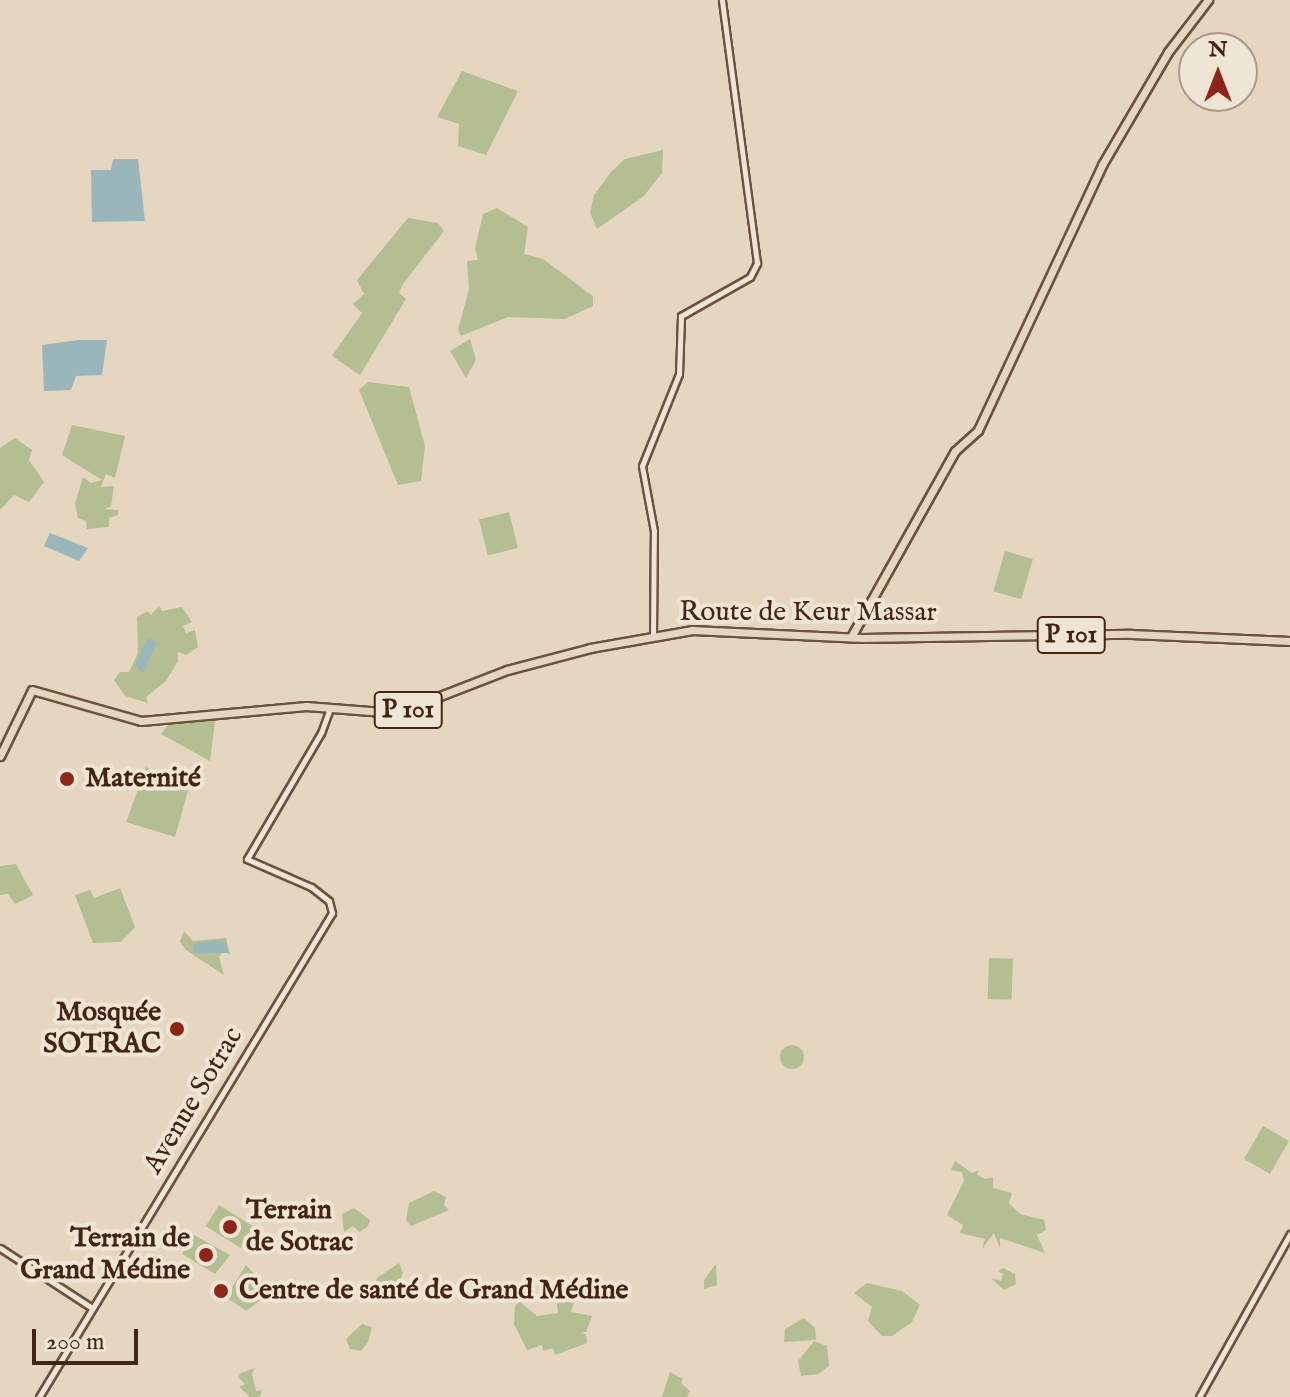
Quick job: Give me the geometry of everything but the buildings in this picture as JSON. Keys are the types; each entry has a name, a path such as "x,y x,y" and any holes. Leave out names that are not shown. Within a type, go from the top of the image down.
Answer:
{"main road":[{"path":"851,637 955,451 978,430 1102,165 1170,50 1208,0"},
{"name":"Route de Keur Massar","path":"0,756 32,690 141,721 279,708 396,713 507,670 653,636 736,629 851,637 1131,634 1290,641"}],"street":[{"path":"653,636 654,531 642,466 679,374 681,316 750,277 757,263 722,0"},
{"name":"Avenue Sotrac","path":"39,1397 333,910 329,901 311,887 247,859 320,736 330,708"},
{"path":"1199,1397 1290,1234"},
{"path":"0,1248 92,1308"}],"green space":[{"path":"462,71 518,91 486,155 458,146 459,124 437,117"},
{"path":"663,150 662,173 644,196 597,229 590,213 594,195 611,172 625,159"},
{"path":"497,208 528,227 524,254 543,259 593,296 593,306 565,319 508,317 461,336 458,330 469,289 467,261 478,260 475,248 483,214"},
{"path":"408,218 438,223 444,231 403,284 399,293 406,299 360,375 332,356 362,313 353,304 364,294 357,280"},
{"path":"470,339 476,360 466,378 450,351"},
{"path":"368,382 409,387 425,446 421,481 398,485 359,390"},
{"path":"72,425 125,436 115,478 106,474 101,487 114,486 111,506 105,509 118,510 118,515 109,518 109,527 87,529 86,521 78,518 75,504 83,477 91,483 102,480 62,455"},
{"path":"15,438 32,450 29,460 44,482 29,502 14,495 0,510 0,448"},
{"path":"509,512 518,548 488,555 479,519"},
{"path":"1005,551 1033,559 1021,599 993,591"},
{"path":"159,606 162,611 182,607 192,622 183,626 186,633 195,630 198,647 186,655 178,652 178,661 166,681 146,697 148,703 125,696 114,680 120,672 129,672 138,653 137,617 148,611 151,615"},
{"path":"215,721 210,761 161,734 169,724"},
{"path":"146,767 189,787 175,837 126,822"},
{"path":"16,864 33,895 15,904 8,894 0,895 0,866"},
{"path":"120,888 135,927 121,942 93,943 75,895 90,890 94,898"},
{"path":"184,931 193,941 226,938 230,955 223,951 219,957 224,975 186,950 180,942"},
{"path":"989,958 1013,959 1012,1000 988,999"},
{"path":"792,1045 801,1048 804,1057 801,1066 792,1069 783,1066 780,1057 783,1048"},
{"path":"1263,1126 1289,1141 1270,1174 1244,1159"},
{"path":"955,1161 972,1173 979,1170 977,1175 985,1179 993,1177 993,1188 1012,1193 1009,1203 1020,1214 1044,1220 1046,1230 1037,1235 1045,1253 1000,1238 1000,1248 994,1233 982,1249 985,1239 960,1233 963,1225 947,1215 964,1181 962,1172 951,1170"},
{"path":"434,1191 446,1197 444,1205 449,1210 411,1226 406,1220 409,1203"},
{"name":"Terrain de Sotrac","path":"219,1205 254,1227 241,1248 206,1226"},
{"path":"354,1208 370,1220 368,1226 360,1232 353,1226 344,1232 342,1214"},
{"name":"Terrain de Grand Médine","path":"194,1235 230,1255 215,1274 182,1254"},
{"path":"399,1263 403,1273 398,1286 384,1296 376,1290 371,1294 377,1278"},
{"path":"716,1264 717,1285 704,1289 704,1280"},
{"path":"246,1265 271,1292 246,1311 226,1297"},
{"path":"1003,1268 1015,1274 1016,1284 1004,1290 991,1278 1001,1281 1003,1274 998,1271"},
{"path":"867,1283 902,1291 920,1305 912,1322 892,1336 882,1336 868,1321 872,1307 854,1293"},
{"path":"571,1291 583,1300 574,1302 571,1312 592,1316 586,1332 580,1333 586,1334 587,1343 555,1355 553,1348 543,1351 542,1345 527,1350 514,1324 515,1305 520,1302 537,1316 558,1313 557,1304"},
{"path":"804,1318 815,1328 816,1340 784,1342 785,1329"},
{"path":"362,1324 372,1327 368,1342 361,1351 350,1349 346,1339"},
{"path":"814,1341 827,1346 829,1366 818,1374 801,1376 798,1361"},
{"path":"255,1368 252,1374 256,1391 262,1390 260,1397 250,1397 239,1387 245,1384 238,1377"},
{"path":"670,1372 683,1379 681,1383 690,1391 687,1397 662,1397"}],"water":[{"path":"113,159 138,159 145,221 92,222 91,170 111,170"},
{"path":"107,340 102,375 76,376 71,390 44,391 42,345"},
{"path":"50,533 88,548 79,561 44,546"},
{"path":"148,638 157,642 143,673 135,665"},
{"path":"226,941 228,953 194,953 192,945"}],"place":[{"name":"Maternité","path":"67,779"},
{"name":"Mosquée SOTRAC","path":"177,1029"},
{"name":"Terrain de Sotrac","path":"230,1227"},
{"name":"Terrain de Grand Médine","path":"206,1255"},
{"name":"Centre de santé de Grand Médine","path":"221,1291"}]}
